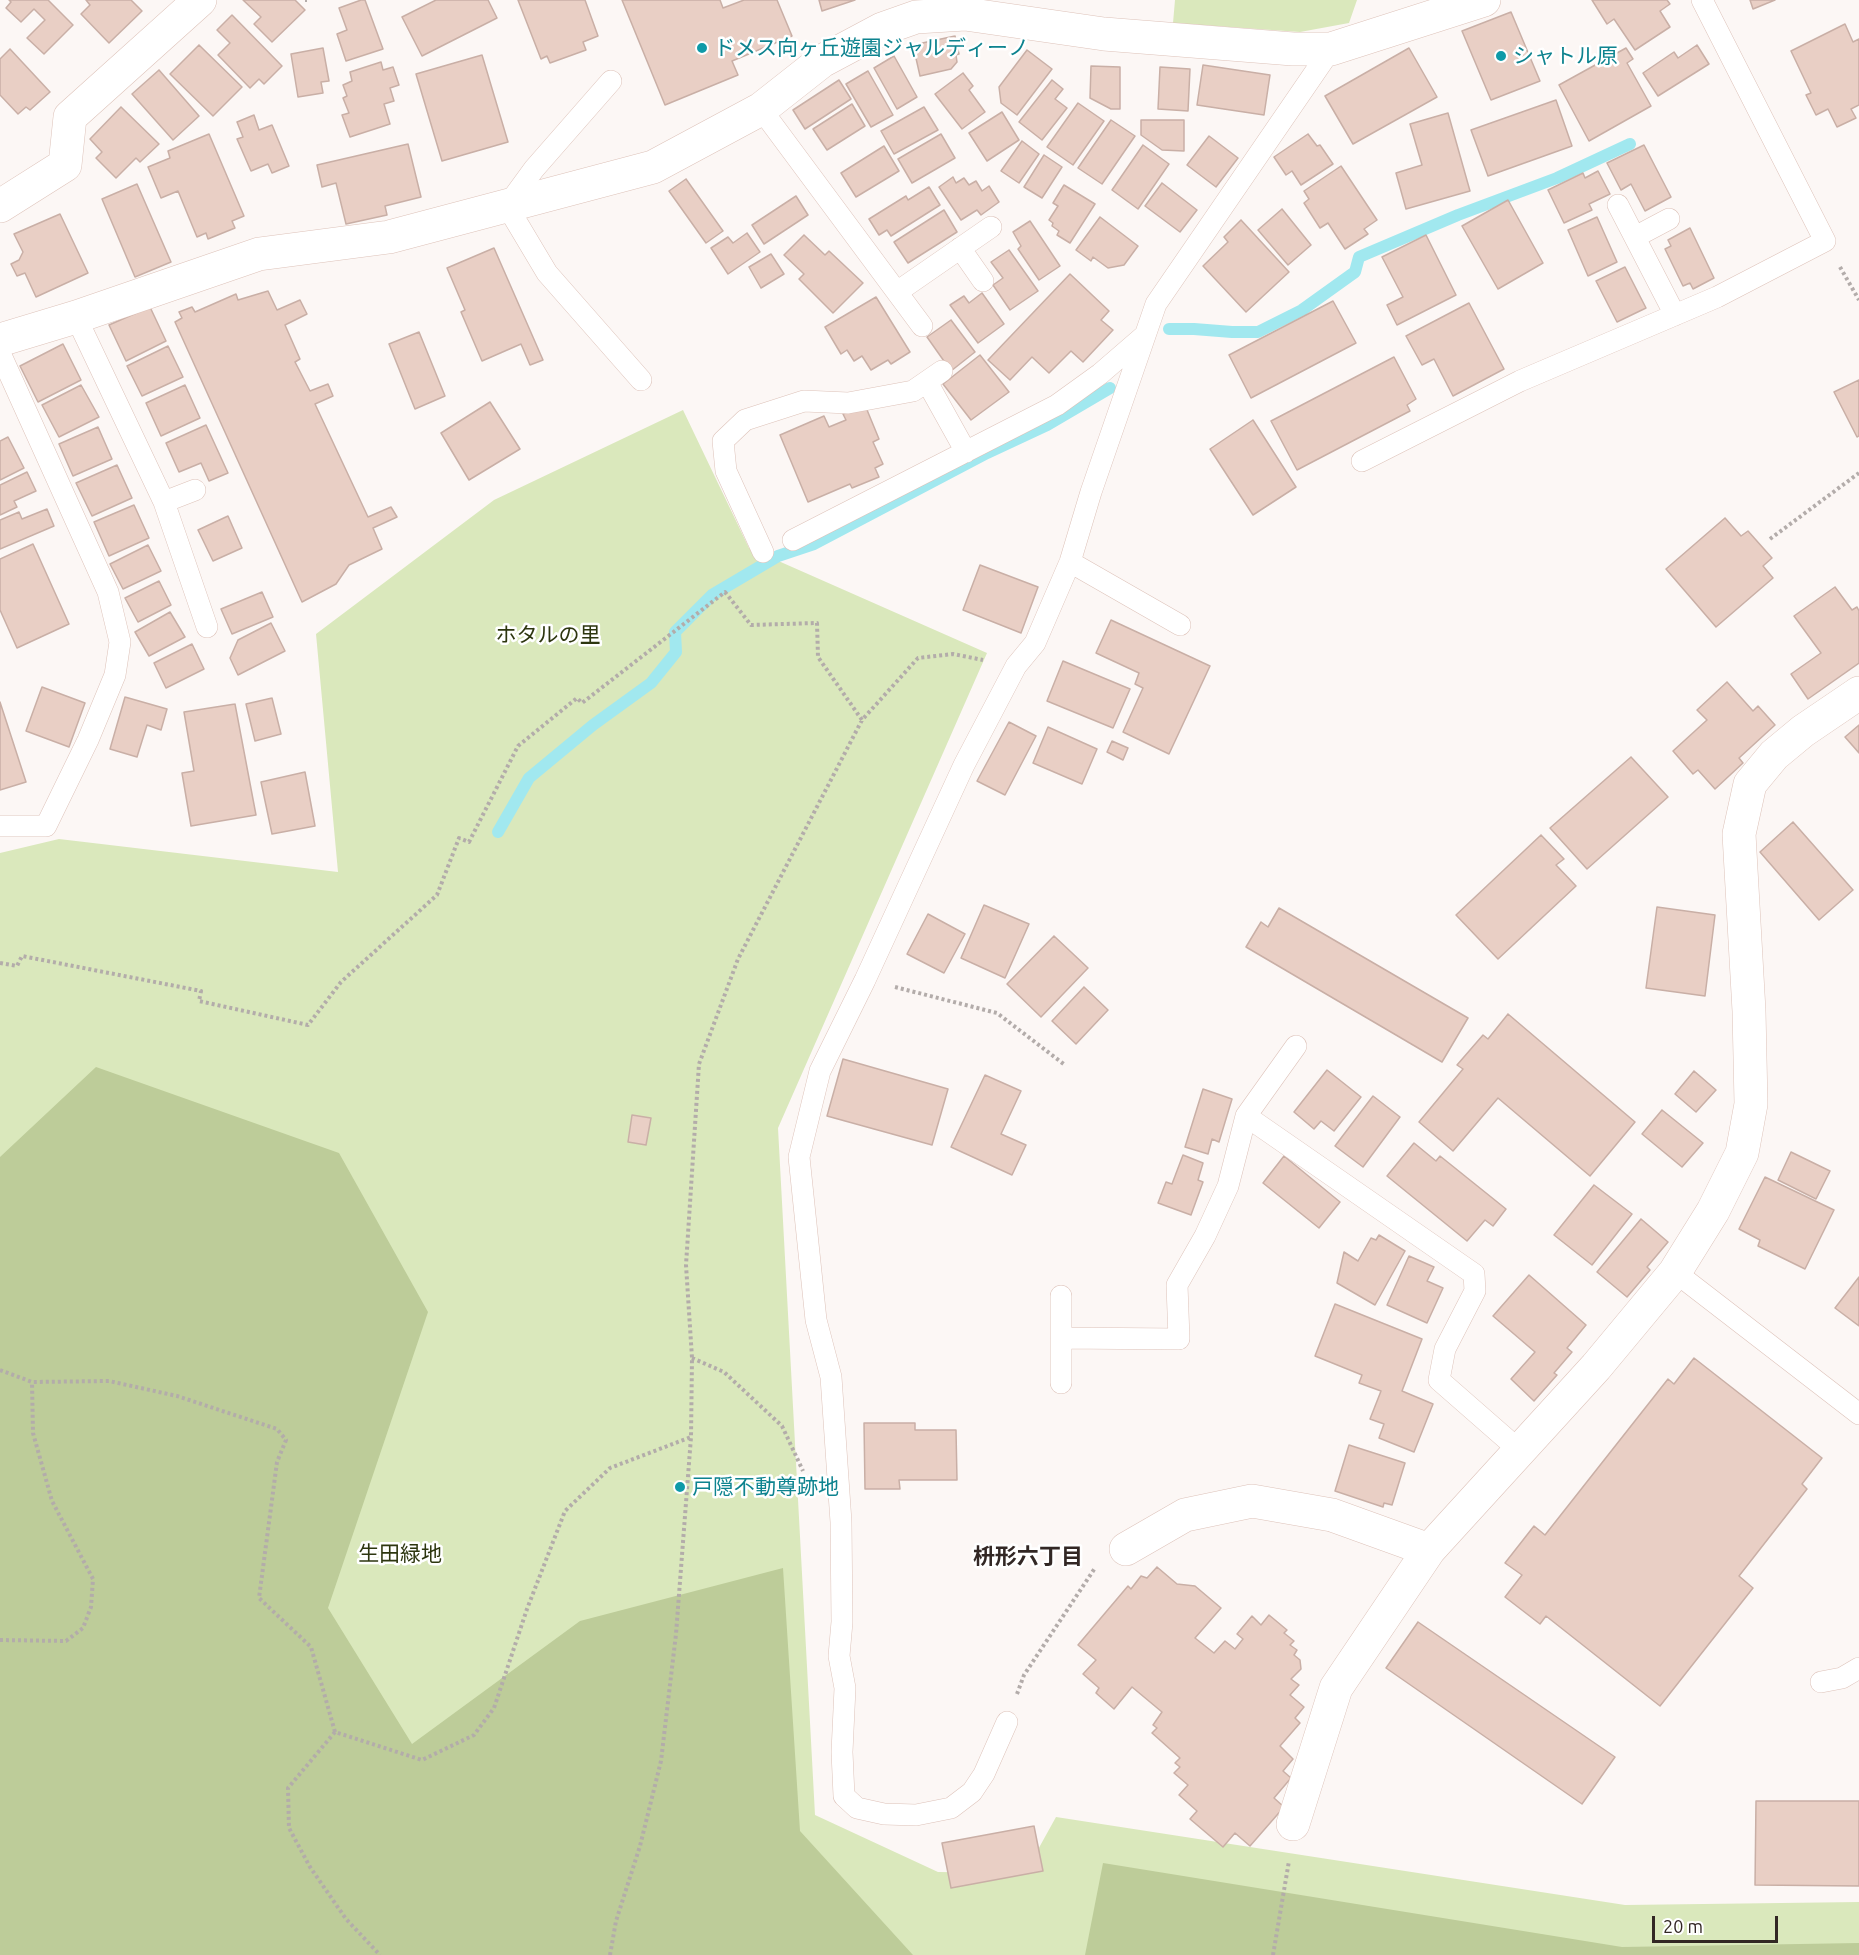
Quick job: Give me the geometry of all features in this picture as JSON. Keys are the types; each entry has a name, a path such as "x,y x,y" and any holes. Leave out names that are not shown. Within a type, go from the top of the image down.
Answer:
{"street":[{"path":"0,340 76,317 259,254 389,237 653,167 761,109 822,61 882,29 916,17 965,14 1104,34 1293,49 1331,49 1484,0"},
{"path":"0,206 65,165 70,117 182,6"},
{"path":"1293,1824 1336,1688 1429,1550 1596,1367 1675,1272 1713,1211 1742,1153 1751,1104 1749,1011 1739,834 1750,784 1774,755 1803,731 1859,693"},
{"path":"1126,1550 1185,1515 1252,1501 1332,1515 1429,1550"}],"lane":[{"path":"1362,461 1520,381 1717,297 1825,241 1702,0"},
{"path":"1007,1722 984,1774 972,1792 951,1808 916,1815 884,1814 857,1808 844,1796 842,1752 845,1688 839,1656 842,1622 841,1522 831,1377 816,1320 799,1157 820,1071 866,980 964,765 1016,666 1035,643 1070,562 1091,492 1156,304 1331,49"},
{"path":"611,81 534,169 507,206 547,273 642,380"},
{"path":"761,109 922,326"},
{"path":"1618,205 1676,315"},
{"path":"1635,237 1669,219"},
{"path":"897,292 991,227"},
{"path":"960,248 983,281"},
{"path":"76,317 164,502 207,627"},
{"path":"793,540 1057,405 1100,374 1145,335"},
{"path":"0,353 108,592 120,642 115,675 88,741 45,826 0,826"},
{"path":"763,552 726,471 723,441 745,420 804,401 848,403 913,392 935,376 966,452"},
{"path":"164,502 195,490"},
{"path":"1070,562 1180,625"},
{"path":"1061,1338 1179,1339 1177,1286 1205,1236 1228,1186 1246,1116 1296,1046"},
{"path":"1246,1116 1474,1274 1475,1291 1445,1349 1439,1380 1520,1450"},
{"path":"1675,1272 1859,1414"},
{"path":"1061,1296 1061,1383"},
{"path":"1821,1682 1842,1678 1859,1668"}],"path":[{"path":"1770,539 1859,473"},
{"path":"0,963 17,966 22,956 201,991 199,1001 308,1025 341,982 437,895 459,838 469,842 518,746 577,698 582,703 725,592 751,625 817,623 818,657 862,720"},
{"path":"610,1955 616,1921 640,1846 661,1761 676,1635 691,1437 692,1358 686,1265 699,1064 738,959 862,720 918,658 953,654 1016,666"},
{"path":"866,980 997,1013 1065,1065"},
{"path":"692,1358 724,1372 782,1426 806,1478"},
{"path":"0,1370 32,1382 109,1381 177,1396 277,1429 286,1440 277,1462 259,1598 311,1647 335,1732"},
{"path":"0,1640 66,1641 83,1628 91,1607 93,1579 52,1501 33,1433 32,1382"},
{"path":"335,1732 422,1760 474,1735 494,1708 527,1609 565,1511 610,1468 691,1437"},
{"path":"1007,1722 1024,1675 1092,1569 1126,1550"},
{"path":"335,1732 288,1788 289,1828 310,1867 346,1919 380,1955"},
{"path":"1273,1955 1287,1878 1293,1824"}],"green space":[{"path":"1175,0 1357,0 1349,23 1300,32 1173,23"},
{"name":"生田緑地","path":"683,410 749,548 987,653 778,1128 815,1815 938,1872 1025,1873 1056,1817 1625,1905 1859,1902 1859,1955 0,1955 0,853 59,839 338,872 316,634 494,500"},
{"path":"96,1067 339,1153 428,1312 328,1608 412,1744 580,1621 783,1568 800,1831 913,1955 0,1955 0,1157"},
{"path":"1103,1863 1622,1947 1859,1943 1859,1955 1085,1955"}],"building":[{"path":"9,0 48,0 73,25 44,54 27,38 45,20 34,9 21,22 6,8 11,2"},
{"path":"86,0 131,0 142,11 109,43 81,14 90,5"},
{"path":"243,0 295,0 305,10 272,42 254,24 261,17"},
{"path":"365,0 383,49 346,61 337,34 347,30 339,8"},
{"path":"436,0 488,0 497,18 422,56 402,17"},
{"path":"518,0 585,0 598,36 583,42 586,50 550,63 547,56 541,59"},
{"name":"ドメス向ヶ丘遊園ジャルディーノ","path":"622,0 720,0 723,8 744,0 777,0 792,36 732,61 738,75 665,105"},
{"path":"819,0 855,0 822,11"},
{"path":"1592,0 1667,0 1670,4 1660,11 1670,27 1635,50 1614,19 1607,24"},
{"path":"1750,0 1775,0 1753,9"},
{"name":"シャトル原","path":"1511,12 1540,81 1491,100 1462,31"},
{"path":"232,15 282,66 264,84 259,79 250,88 218,55 230,43 217,30"},
{"path":"1845,24 1853,42 1859,39 1859,105 1851,109 1856,118 1837,127 1828,109 1816,115 1806,95 1811,93 1791,51"},
{"path":"955,36 959,54 956,55 957,62 951,69 920,76 913,45"},
{"path":"199,45 242,87 213,116 170,74"},
{"path":"1697,45 1709,64 1658,96 1643,73 1674,52 1678,58"},
{"path":"323,48 329,81 321,82 323,93 298,97 291,54"},
{"path":"1409,48 1437,97 1353,144 1325,96"},
{"path":"1626,48 1633,59 1627,63 1651,106 1589,141 1559,85"},
{"path":"10,49 50,92 30,110 26,107 18,114 0,95 0,59"},
{"path":"1027,50 1052,69 1017,115 1001,103 999,87"},
{"path":"482,55 508,142 442,161 416,74"},
{"path":"894,56 917,97 897,109 874,68"},
{"path":"381,62 383,70 393,67 399,85 390,88 394,101 384,104 390,124 350,137 342,115 349,113 343,98 347,96 343,85 352,81 350,72"},
{"path":"1203,65 1270,75 1264,115 1197,105"},
{"path":"1091,66 1120,67 1120,109 1111,109 1090,98"},
{"path":"1160,67 1190,69 1188,111 1158,109"},
{"path":"159,70 199,116 173,140 132,94"},
{"path":"868,71 893,115 871,127 846,84"},
{"path":"963,73 973,86 969,90 985,112 962,129 935,94"},
{"path":"839,80 851,99 805,129 793,110"},
{"path":"1052,80 1063,89 1055,99 1067,108 1042,140 1019,122"},
{"path":"1556,100 1572,146 1488,176 1471,130"},
{"path":"1078,103 1104,121 1073,165 1047,147"},
{"path":"852,104 865,126 827,150 813,129"},
{"path":"121,107 159,144 140,162 136,158 116,178 96,158 102,152 90,139"},
{"path":"924,107 938,130 894,154 881,131"},
{"path":"1002,112 1019,140 987,161 969,133"},
{"path":"1448,113 1470,191 1406,209 1396,173 1422,165 1410,124"},
{"path":"254,115 259,130 272,125 289,166 272,173 268,164 251,171 237,139 243,137 237,122"},
{"path":"1111,120 1135,136 1102,184 1078,168"},
{"path":"1141,120 1184,120 1184,151 1162,150 1141,135"},
{"path":"209,134 244,216 232,221 235,228 208,239 206,233 197,237 178,191 161,198 148,167 170,158 168,151"},
{"path":"941,134 955,158 912,183 898,159"},
{"path":"1308,134 1317,146 1320,145 1333,164 1301,185 1292,171 1286,175 1274,157"},
{"path":"1209,136 1238,158 1216,187 1187,165"},
{"path":"1022,141 1039,154 1019,183 1001,171"},
{"path":"408,144 421,197 385,206 387,215 346,224 336,183 322,187 317,165"},
{"path":"1143,145 1169,164 1138,209 1112,190"},
{"path":"1644,145 1671,197 1645,211 1631,184 1621,190 1607,163"},
{"path":"884,146 899,171 856,197 841,173"},
{"path":"1044,155 1062,167 1042,198 1024,187"},
{"path":"1341,166 1377,220 1364,229 1368,234 1345,249 1328,223 1320,228 1304,203 1309,199 1304,191"},
{"path":"1598,171 1610,194 1589,204 1592,210 1564,223 1548,190 1583,173 1585,178"},
{"path":"953,177 956,183 964,178 969,185 976,181 982,191 989,186 999,202 981,215 977,210 961,220 939,187"},
{"path":"686,179 723,231 706,243 669,191"},
{"path":"1162,183 1197,210 1180,232 1145,206"},
{"path":"137,184 171,262 135,277 102,199"},
{"path":"1064,185 1095,204 1070,243 1057,235 1059,231 1052,226 1053,223 1049,220 1058,206 1053,203"},
{"path":"929,187 940,205 891,236 887,230 879,235 869,219 906,196 908,200"},
{"path":"796,196 808,215 764,244 752,225"},
{"path":"1508,200 1543,263 1498,289 1462,226"},
{"path":"1282,209 1311,245 1288,265 1258,230"},
{"path":"944,210 957,232 908,263 894,242"},
{"path":"60,214 88,273 36,297 25,273 17,276 11,264 19,260 23,252 14,234"},
{"path":"1100,217 1138,246 1124,265 1108,268 1093,257 1091,261 1076,250"},
{"path":"1597,217 1617,262 1588,276 1568,230"},
{"path":"1241,220 1289,272 1246,312 1203,266 1228,242 1224,237"},
{"path":"1030,221 1060,266 1039,280 1018,249 1021,246 1013,232"},
{"path":"1690,228 1714,278 1693,289 1690,283 1683,286 1665,249 1671,246 1668,240"},
{"path":"747,233 760,252 728,274 711,248 728,237 733,243"},
{"path":"804,235 825,255 829,251 863,283 833,313 799,279 804,274 784,255"},
{"path":"1426,235 1456,295 1397,325 1387,305 1403,297 1382,257"},
{"path":"494,248 543,360 530,365 521,344 482,361 461,312 465,310 447,268"},
{"path":"1009,250 1038,291 1010,310 993,285 1003,278 991,262"},
{"path":"771,254 784,274 761,288 749,267"},
{"path":"1625,267 1646,308 1617,322 1596,281"},
{"path":"1070,274 1109,311 1101,320 1113,330 1083,362 1071,351 1049,373 1032,357 1010,380 988,360"},
{"path":"268,291 277,310 300,300 307,314 285,325 300,359 295,362 310,391 328,384 333,396 315,404 368,517 391,507 397,517 373,528 382,549 349,565 336,584 302,602 175,322 182,318 179,312 192,307 195,312 236,294 238,300"},
{"path":"982,293 1004,324 978,343 950,305 964,296 969,303"},
{"path":"876,297 910,352 891,364 888,360 871,370 862,356 854,361 847,350 841,354 825,327"},
{"path":"1333,301 1356,343 1251,398 1229,355"},
{"path":"1469,303 1504,369 1453,396 1434,359 1422,365 1406,336"},
{"path":"150,307 166,341 126,361 109,325"},
{"path":"951,320 975,352 951,371 927,337"},
{"path":"419,332 445,396 415,409 389,344"},
{"path":"63,344 81,380 38,402 20,366"},
{"path":"168,346 183,377 142,396 127,366"},
{"path":"980,355 1009,392 971,420 943,384"},
{"path":"1394,357 1416,399 1407,405 1410,411 1297,470 1271,421"},
{"path":"1859,380 1859,436 1857,437 1834,392"},
{"path":"81,385 99,417 59,437 42,405"},
{"path":"185,385 200,418 161,436 146,403"},
{"path":"490,402 520,449 469,480 441,433"},
{"path":"865,405 879,439 873,442 883,464 875,468 879,477 852,488 850,484 808,502 780,435 824,416 829,427 846,420 843,414"},
{"path":"1253,420 1296,487 1253,515 1210,449"},
{"path":"206,425 228,473 209,481 201,463 179,472 166,443"},
{"path":"98,427 112,459 73,476 59,444"},
{"path":"8,437 24,468 0,480 0,441"},
{"path":"117,465 132,498 92,516 76,483"},
{"path":"27,472 36,491 14,501 17,507 0,515 0,485"},
{"path":"134,505 149,538 109,556 94,522"},
{"path":"47,509 54,526 0,549 0,520 19,512 22,519"},
{"path":"228,516 242,548 213,561 198,530"},
{"path":"1725,518 1741,536 1748,531 1772,558 1763,566 1773,578 1716,627 1666,569"},
{"path":"33,544 69,624 17,648 0,610 0,559"},
{"path":"148,545 161,571 123,589 110,564"},
{"path":"980,565 1038,587 1021,633 963,610"},
{"path":"159,581 171,605 138,622 125,598"},
{"path":"1835,587 1852,610 1857,607 1859,611 1859,663 1808,699 1791,674 1821,653 1794,616"},
{"path":"262,592 273,617 232,634 221,609"},
{"path":"170,612 185,637 149,656 135,632"},
{"path":"1111,620 1210,666 1169,754 1123,732 1143,688 1135,684 1139,673 1096,653"},
{"path":"271,623 285,651 238,675 230,658 238,640"},
{"path":"192,644 204,669 166,688 154,663"},
{"path":"1063,661 1130,689 1113,728 1047,701"},
{"path":"1727,682 1753,711 1758,706 1775,725 1739,758 1743,763 1715,789 1698,770 1693,774 1673,751 1707,720 1697,710"},
{"path":"42,687 85,703 69,747 26,731"},
{"path":"125,697 167,709 161,730 147,725 137,757 110,749"},
{"path":"272,698 281,734 255,741 246,704"},
{"path":"0,702 26,782 0,790"},
{"path":"235,704 256,815 191,826 182,773 194,771 184,712"},
{"path":"1009,722 1036,736 1005,795 977,781"},
{"path":"1859,725 1859,753 1845,737"},
{"path":"1048,727 1097,749 1082,784 1033,763"},
{"path":"1112,741 1128,748 1123,760 1107,752"},
{"path":"1631,757 1668,797 1587,869 1550,828"},
{"path":"305,772 315,826 272,834 261,782"},
{"path":"1793,822 1853,890 1819,920 1760,852"},
{"path":"1541,835 1564,859 1556,865 1576,886 1498,959 1456,915"},
{"path":"984,905 1029,924 1005,978 961,958"},
{"path":"1657,907 1715,915 1705,996 1646,988"},
{"path":"1279,908 1468,1018 1442,1062 1246,947 1261,922 1268,927"},
{"path":"928,914 965,934 944,973 907,954"},
{"path":"1054,936 1088,968 1041,1017 1007,984"},
{"path":"1084,987 1108,1010 1076,1044 1052,1021"},
{"path":"1508,1014 1635,1122 1590,1176 1498,1098 1453,1151 1419,1122 1463,1069 1457,1065 1483,1035 1488,1039"},
{"path":"843,1059 948,1089 932,1145 827,1116"},
{"path":"1327,1070 1361,1097 1334,1131 1321,1121 1314,1129 1294,1112"},
{"path":"1694,1071 1716,1090 1696,1112 1675,1094"},
{"path":"985,1075 1021,1091 1001,1134 1026,1145 1012,1175 951,1147"},
{"path":"1203,1089 1232,1099 1219,1142 1212,1139 1208,1154 1185,1147"},
{"path":"1373,1096 1400,1117 1363,1167 1335,1146"},
{"path":"1662,1110 1703,1143 1682,1167 1642,1134"},
{"path":"632,1115 651,1118 646,1145 628,1142"},
{"path":"1414,1143 1436,1161 1440,1156 1506,1209 1493,1226 1485,1220 1467,1241 1387,1176"},
{"path":"1791,1152 1830,1171 1816,1199 1778,1180"},
{"path":"1183,1155 1203,1163 1198,1180 1203,1182 1191,1215 1158,1203 1166,1182 1172,1184"},
{"path":"1284,1156 1340,1202 1319,1228 1263,1183"},
{"path":"1765,1177 1834,1210 1805,1269 1758,1246 1760,1240 1739,1229"},
{"path":"1594,1185 1632,1214 1592,1265 1554,1235"},
{"path":"1641,1219 1668,1242 1647,1267 1650,1270 1627,1297 1597,1272"},
{"path":"1379,1235 1405,1251 1375,1305 1337,1283 1344,1252 1358,1261 1371,1238 1376,1240"},
{"path":"1409,1256 1434,1267 1427,1281 1443,1288 1427,1323 1387,1305"},
{"path":"1529,1275 1586,1325 1567,1348 1572,1352 1554,1373 1557,1375 1534,1401 1511,1379 1535,1352 1493,1316"},
{"path":"1859,1277 1859,1326 1835,1308"},
{"path":"1335,1304 1422,1339 1402,1391 1433,1404 1414,1452 1379,1438 1384,1424 1370,1419 1381,1391 1359,1383 1362,1375 1315,1356"},
{"path":"1694,1358 1822,1458 1802,1484 1807,1489 1739,1576 1753,1588 1660,1706 1546,1616 1540,1624 1505,1597 1522,1575 1505,1563 1534,1526 1545,1535 1668,1379 1674,1384"},
{"path":"864,1423 915,1423 915,1430 956,1430 957,1480 899,1480 900,1489 865,1489"},
{"path":"1349,1445 1405,1463 1392,1505 1384,1503 1383,1507 1335,1491"},
{"path":"1157,1567 1177,1584 1195,1586 1221,1608 1195,1638 1214,1653 1225,1641 1235,1649 1243,1639 1237,1634 1252,1616 1261,1625 1269,1615 1287,1630 1284,1633 1294,1641 1290,1645 1297,1650 1294,1655 1300,1660 1301,1669 1291,1679 1299,1685 1290,1695 1304,1707 1295,1718 1300,1723 1280,1746 1293,1759 1283,1771 1291,1778 1274,1798 1284,1807 1250,1846 1235,1833 1223,1847 1190,1819 1197,1811 1179,1795 1188,1785 1174,1773 1180,1767 1175,1763 1180,1758 1152,1733 1157,1728 1153,1725 1162,1712 1132,1687 1114,1709 1096,1693 1099,1688 1083,1674 1096,1660 1078,1645 1128,1586 1131,1589 1141,1576 1147,1578"},
{"path":"1418,1622 1615,1757 1582,1804 1386,1668"},
{"path":"1756,1801 1859,1801 1859,1886 1755,1885"},
{"path":"1034,1826 1043,1871 951,1888 942,1843"}],"waterway":[{"path":"1169,329 1258,332 1302,310 1355,272 1359,257 1458,215 1557,178 1630,144"},
{"path":"498,832 529,778 593,725 651,683 676,652 675,632 712,595 778,556 814,544 987,453 1047,425 1110,388"}],"place":[{"name":"ドメス向ヶ丘遊園ジャルディーノ","path":"702,48"},
{"name":"シャトル原","path":"1501,56"},
{"name":"戸隠不動尊跡地","path":"680,1487"}],"district":[{"name":"枡形六丁目","path":"1028,1557"}],"park label":[{"name":"ホタルの里","path":"548,635"}]}
